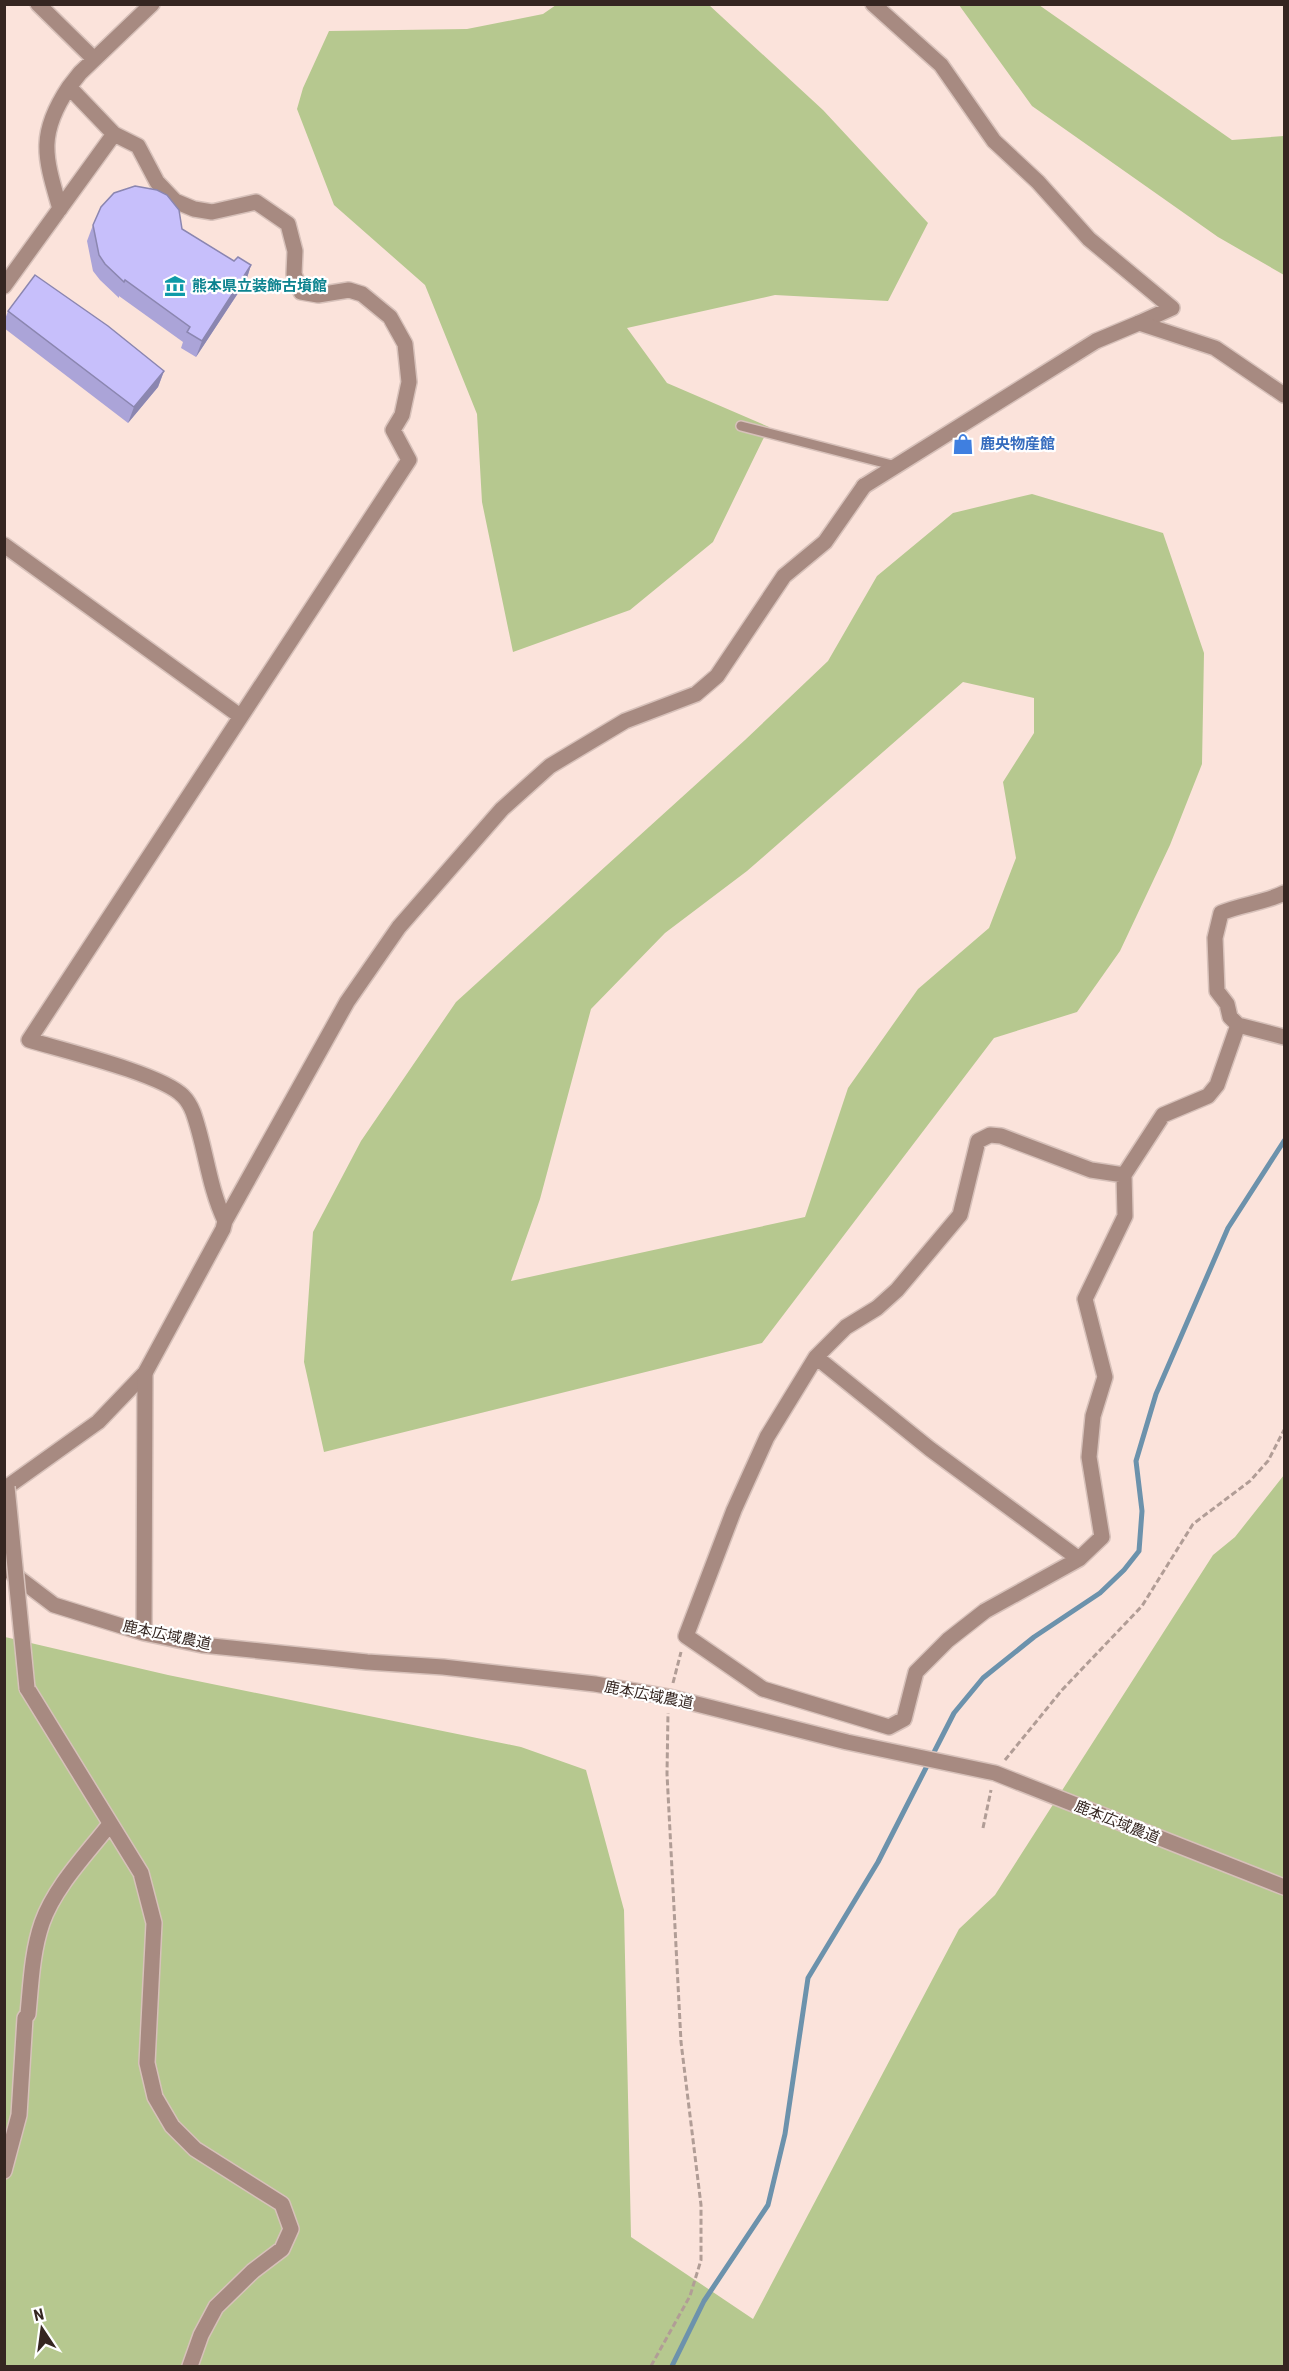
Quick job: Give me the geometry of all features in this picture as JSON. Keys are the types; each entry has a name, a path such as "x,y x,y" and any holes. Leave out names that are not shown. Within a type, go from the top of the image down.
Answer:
{"street":[{"path":"38,4 94,59"},
{"path":"60,209 49,173 46,148 49,125 56,106 69,87 94,59 152,4"},
{"path":"190,2367 201,2335 216,2307 253,2271 282,2249 291,2229 282,2204 195,2149 172,2126 155,2097 147,2063 154,1923 141,1873 27,1688 7,1487 98,1422 145,1373 223,1229 225,1221 347,1002 399,927 502,809 550,766 625,721 696,694 717,676 784,576 825,542 864,486 1096,341 1172,308 1089,239 1038,182 994,141 941,65 873,4"},
{"path":"69,87 114,134 138,146 157,182 175,201 194,209 212,212 256,202 288,224 295,251 294,274 302,292 318,295 349,290 362,294 390,317 405,344 409,382 402,415 393,430 409,460 29,1040 141,1074 171,1087 184,1096 192,1110 214,1197 225,1221"},
{"path":"4,286 114,134"},
{"path":"1138,323 1215,348 1284,395"},
{"path":"4,545 240,716"},
{"path":"1284,893 1268,901 1239,906 1221,913 1215,938 1218,991 1227,1004 1230,1017 1238,1025 1284,1037"},
{"path":"1124,1175 1091,1170 1001,1136 990,1135 978,1142 960,1215 897,1290 877,1308 846,1327 816,1357 767,1437 734,1510 686,1636 763,1689 889,1727 904,1719 916,1672 948,1640 985,1611 1079,1559 1102,1537 1089,1457 1093,1416 1105,1377 1085,1299 1125,1216 1124,1175 1163,1115 1208,1096 1217,1085 1238,1025"},
{"path":"816,1357 930,1449 1079,1559"},
{"path":"144,1633 145,1373"},
{"name":"鹿本広域農道","path":"4,1567 54,1605 144,1633 202,1645 367,1662 443,1667 595,1684 669,1697 788,1727 995,1773 1284,1887"},
{"path":"4,2171 19,2115 25,2018 28,2014 32,1963 42,1922 57,1894 110,1824"}],"lane":[{"path":"741,426 896,466"}],"path":[{"path":"983,1828 995,1773 1062,1690 1142,1606 1193,1524 1250,1481 1268,1461 1284,1430"},
{"path":"651,2367 690,2296 701,2260 701,2205 681,2042 667,1774 669,1697 686,1636"}],"green space":[{"path":"556,5 709,5 823,110 928,223 888,301 775,295 627,328 667,383 769,427 713,542 630,610 513,652 482,502 477,414 425,285 334,205 297,109 303,88 329,31 467,29 543,14"},
{"path":"959,5 1039,5 1232,140 1284,136 1284,275 1218,237 1032,106"},
{"path":"1032,494 1163,533 1204,653 1202,764 1170,845 1120,951 1077,1012 994,1038 762,1343 324,1452 304,1362 313,1232 361,1141 456,1002 745,740 828,661 877,576 953,513","holes":["963,682 1034,698 1034,733 1003,782 1016,858 989,928 918,989 848,1088 805,1217 511,1281 540,1199 591,1009 665,933 747,871"]},
{"path":"1284,1475 1284,2366 5,2366 5,1637 168,1675 521,1747 586,1770 624,1910 631,2237 753,2319 959,1929 995,1895 1213,1555 1235,1537"}],"building":[{"path":"135,186 157,190 167,195 179,210 182,229 234,261 238,257 251,265 202,341 187,332 190,327 125,280 124,282 99,255 93,225 101,207 114,193"},
{"path":"35,275 108,326 164,371 134,407 8,311"}],"waterway":[{"path":"672,2366 704,2301 768,2205 785,2134 808,1978 878,1862 954,1713 983,1678 1034,1637 1100,1593 1124,1570 1139,1551 1142,1511 1136,1461 1156,1394 1228,1228 1284,1141"}],"place":[{"name":"熊本県立装飾古墳館","path":"175,286"},
{"name":"鹿央物産館","path":"963,444"}]}
